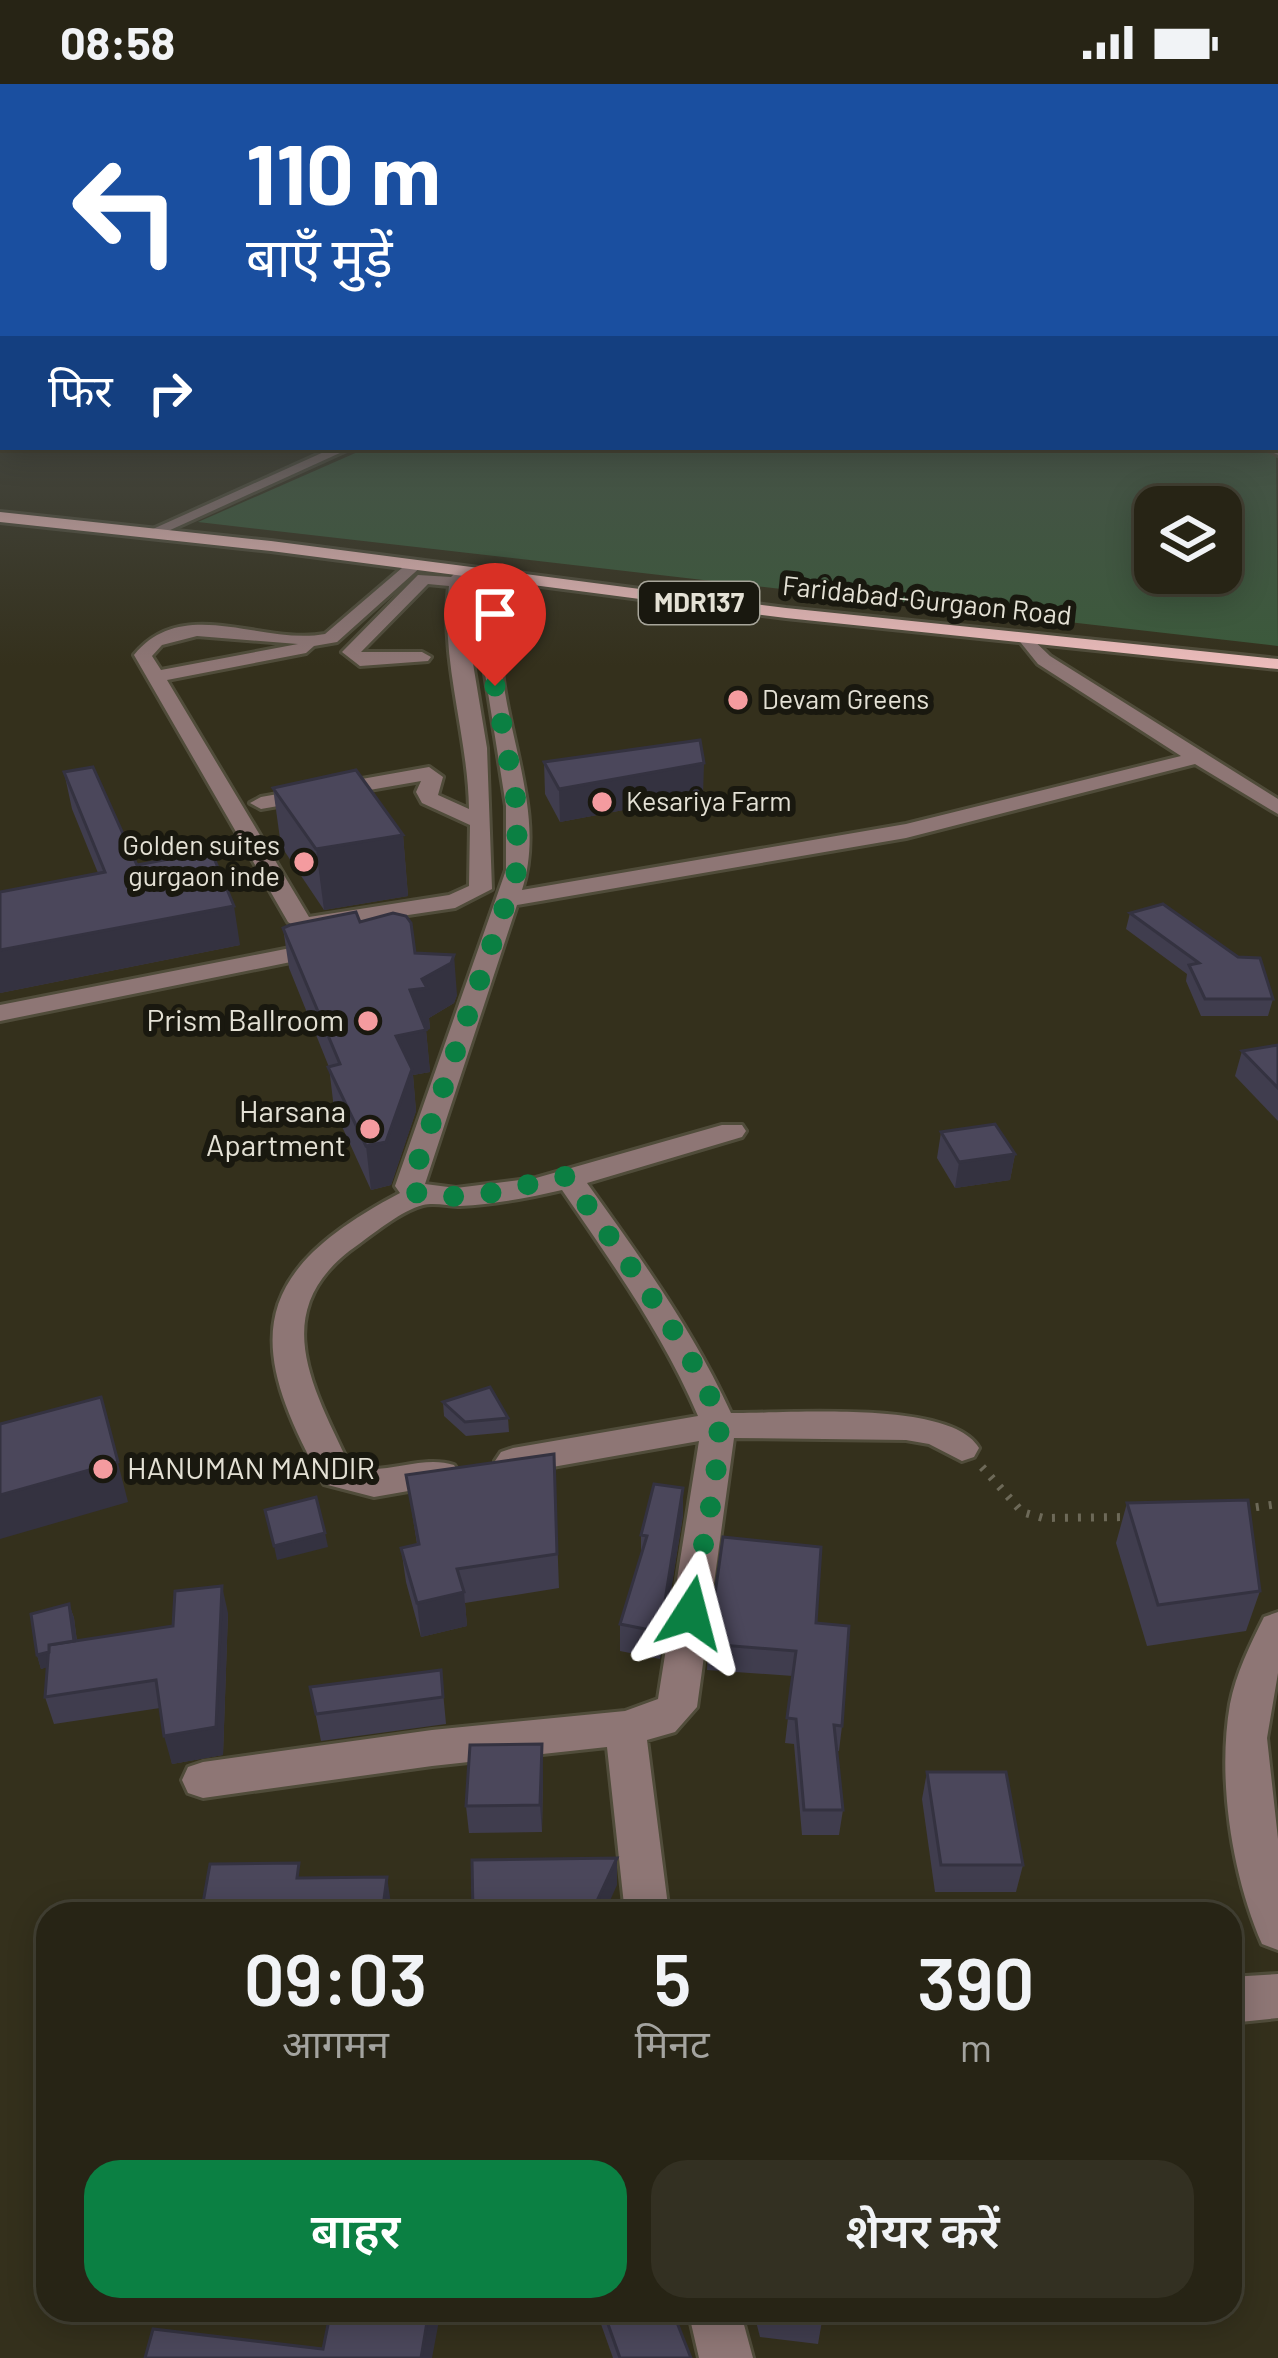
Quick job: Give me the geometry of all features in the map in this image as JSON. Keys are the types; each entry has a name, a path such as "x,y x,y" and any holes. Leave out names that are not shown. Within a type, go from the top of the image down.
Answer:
{"main road":[{"name":"Faridabad-Gurgaon Road","path":"0,507 783,599 1278,651"},
{"name":"Faridabad-Gurgaon Road","path":"0,517 121,530 154,526 416,565 458,577 495,576 1278,664"}],"street":[{"path":"154,526 299,454"},
{"path":"154,526 329,454"},
{"path":"153,676 282,656 342,633 416,565"},
{"path":"419,1195 410,1186 411,1173 517,870 517,806 491,661 495,576"},
{"path":"316,641 222,629 173,635 147,646 143,655 300,922 309,926 470,897 479,890 477,747 460,649 458,577 424,579 351,652 360,661 422,658"},
{"path":"1026,638 1043,660 1278,808"},
{"path":"0,1013 503,904 906,831 1200,758"},
{"path":"261,803 429,773 433,777 426,792 429,799 479,820"},
{"path":"732,1131 472,1197 419,1195 371,1220 314,1264 299,1283 289,1312 290,1368 336,1474 350,1482 386,1483 719,1425 906,1428 938,1433 962,1448"},
{"path":"203,1780 473,1743 625,1728 661,1720 677,1707 719,1425 693,1366 641,1281 567,1176"},
{"path":"1278,1628 1260,1659 1248,1706 1245,1776 1278,1929"},
{"path":"625,1728 645,1902"},
{"path":"1242,1999 1278,1996"},
{"path":"717,2322 726,2358"}],"path":[{"path":"962,1448 1022,1512 1043,1518 1137,1517"},
{"path":"1233,1510 1278,1504"}],"green space":[{"path":"353,454 1276,454 1278,646 198,522"}],"building":[{"path":"700,740 704,763 559,789 544,762"},
{"path":"93,767 137,865 211,851 234,906 0,950 0,892 105,872 64,772"},
{"path":"356,770 403,835 316,849 273,788"},
{"path":"1163,904 1238,957 1260,958 1273,999 1205,999 1189,965 1199,963 1130,913"},
{"path":"356,912 360,922 393,913 406,916 415,953 454,955 451,963 422,979 427,988 410,990 426,1030 396,1036 412,1069 386,1142 366,1146 328,1067 340,1064 283,928"},
{"path":"1278,1045 1278,1088 1242,1051"},
{"path":"995,1124 1015,1154 959,1162 941,1132"},
{"path":"490,1387 508,1418 465,1422 443,1402"},
{"path":"101,1397 118,1462 0,1495 0,1424"},
{"path":"554,1454 557,1554 457,1569 464,1592 417,1603 401,1548 419,1544 406,1475"},
{"path":"654,1484 683,1488 660,1632 620,1624 647,1536 641,1535"},
{"path":"316,1497 325,1533 274,1546 265,1510"},
{"path":"1248,1500 1260,1591 1158,1605 1127,1503"},
{"path":"723,1537 821,1547 816,1623 849,1626 842,1726 834,1725 843,1810 804,1810 796,1719 787,1718 796,1651 708,1644"},
{"path":"222,1586 216,1727 164,1736 156,1680 45,1697 49,1645 173,1626 175,1591"},
{"path":"69,1604 74,1641 49,1645 49,1652 37,1655 31,1614"},
{"path":"441,1670 443,1697 316,1714 310,1687"},
{"path":"542,1744 540,1805 466,1806 470,1745"},
{"path":"927,1772 1006,1772 1023,1865 941,1865"},
{"path":"617,1858 597,1902 473,1902 472,1860"},
{"path":"299,1863 297,1878 387,1877 384,1902 203,1902 210,1864"},
{"path":"329,2322 427,2322 421,2358 145,2358 153,2329 323,2349"},
{"path":"607,2322 677,2322 691,2358 620,2358"}],"place":[{"name":"Devam Greens","path":"738,700"},
{"name":"Kesariya Farm","path":"602,802"},
{"name":"Golden suites gurgaon inde","path":"304,862"},
{"name":"Prism Ballroom","path":"368,1021"},
{"name":"Harsana Apartment","path":"370,1129"},
{"name":"HANUMAN MANDIR","path":"103,1469"}],"route":[{"path":"495,686 517,806 517,870 410,1186 419,1195 472,1197 567,1176 641,1281 693,1366 719,1425 691,1613"}]}
